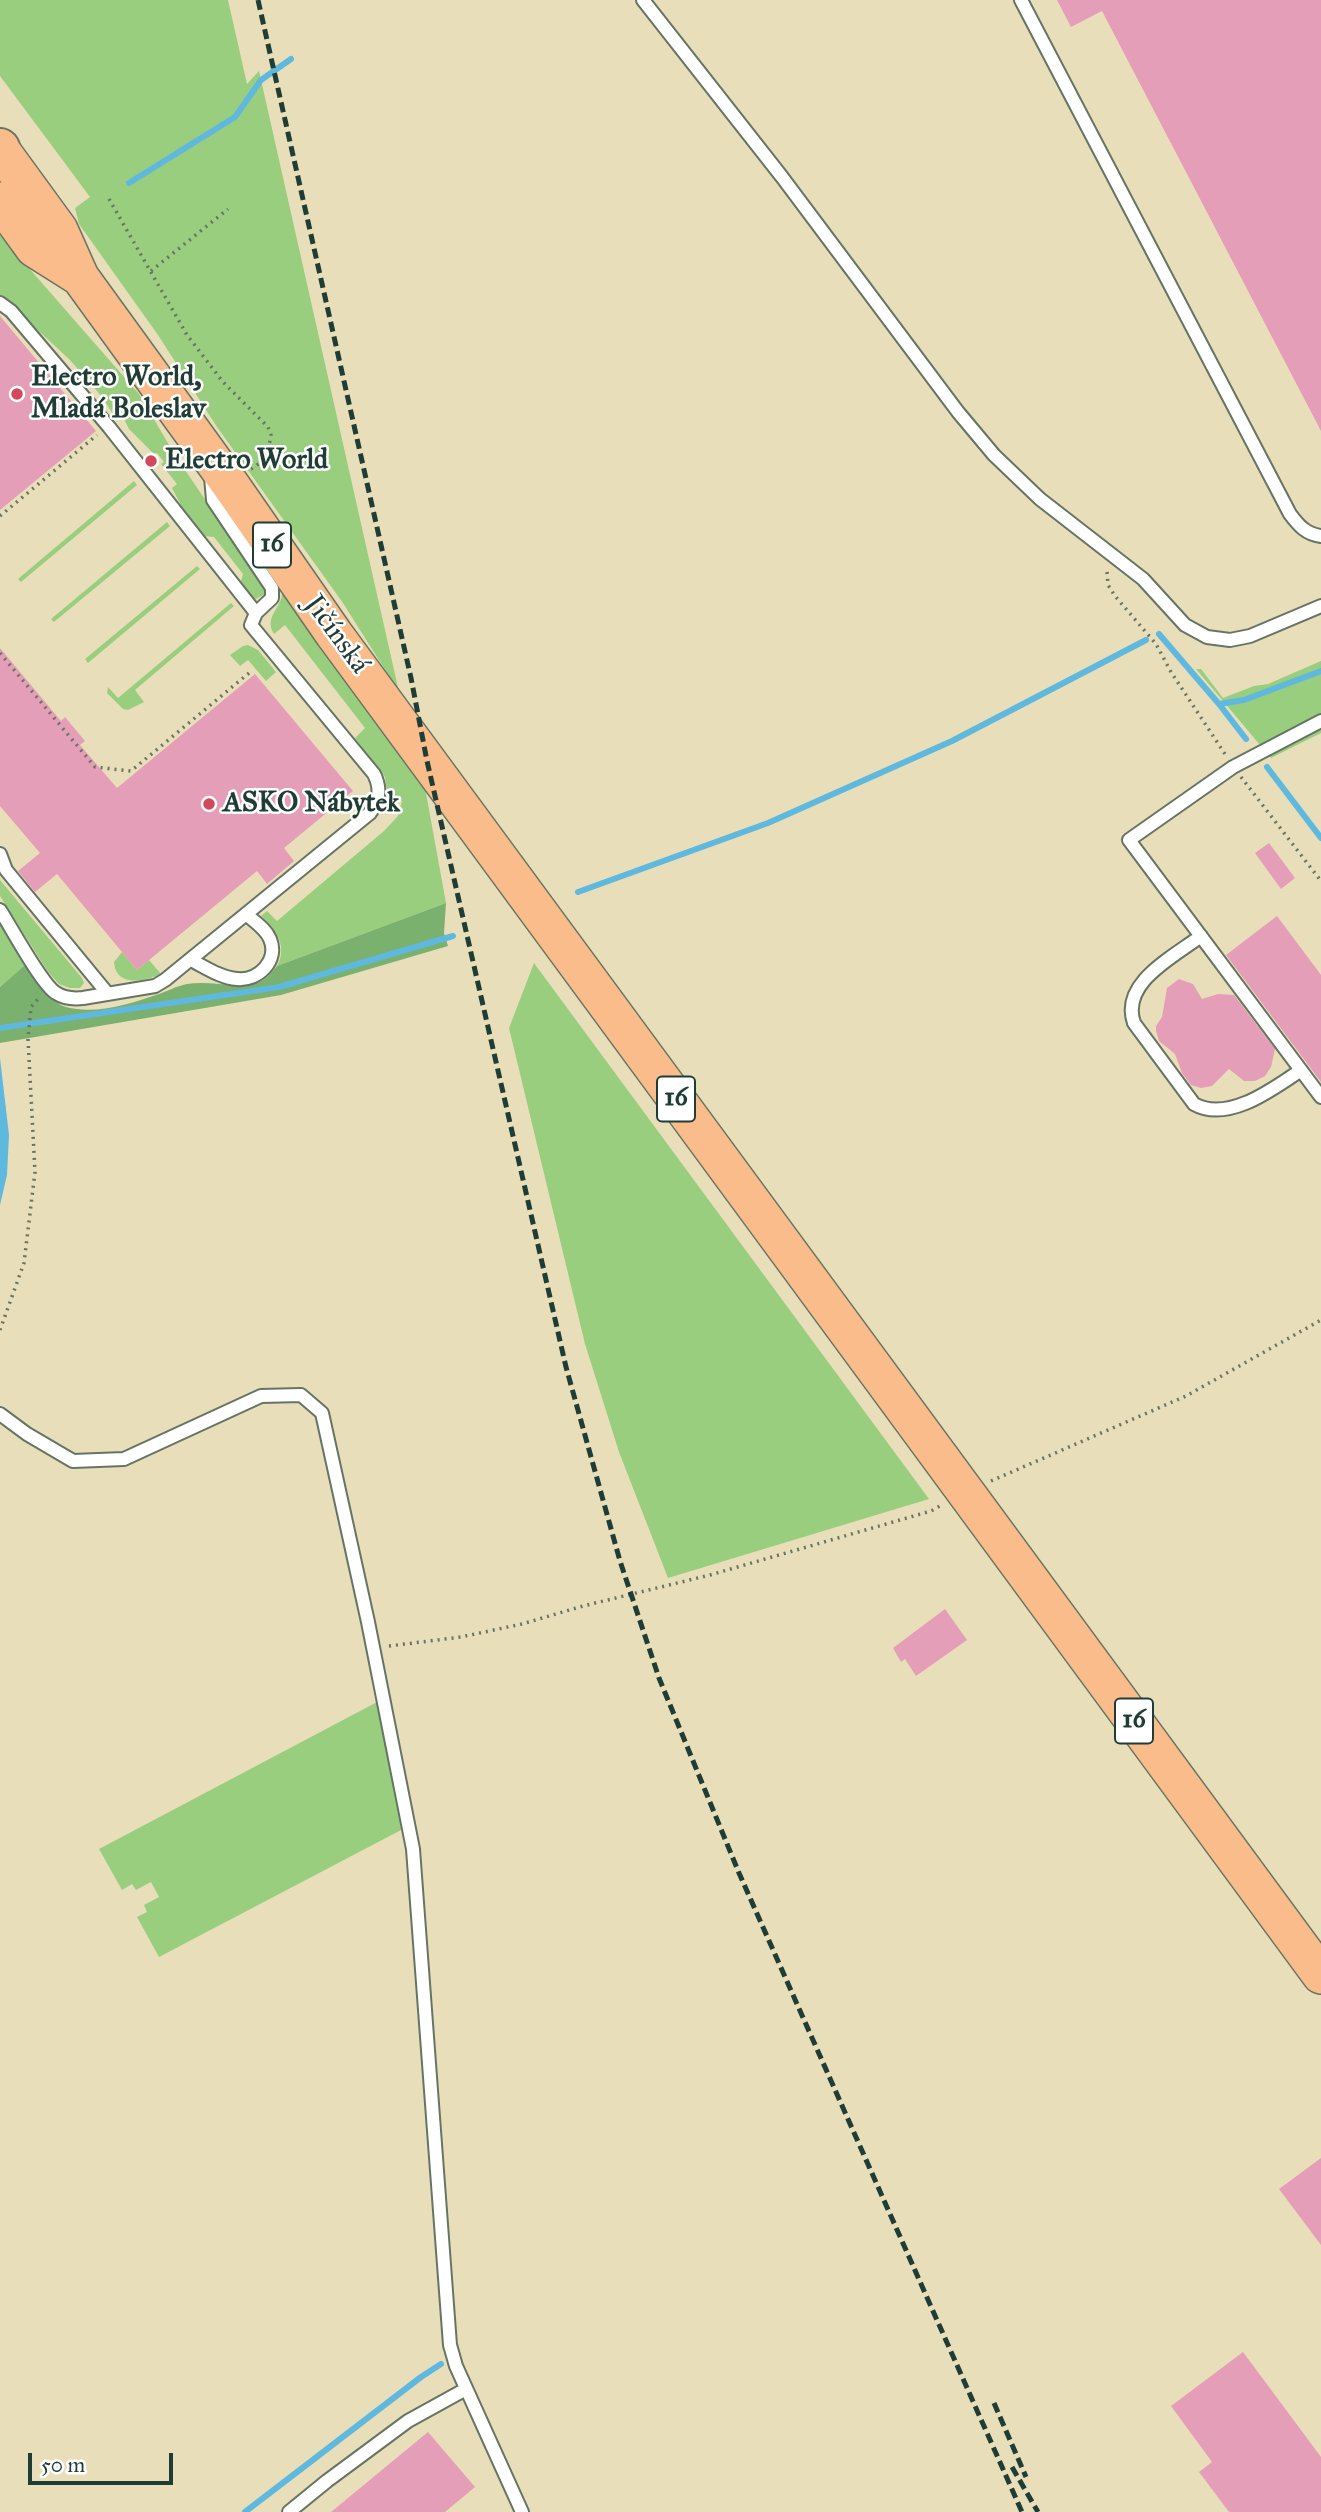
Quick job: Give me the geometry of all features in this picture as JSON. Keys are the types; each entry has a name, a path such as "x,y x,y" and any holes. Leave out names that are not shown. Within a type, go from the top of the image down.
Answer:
{"main road":[{"name":"Jičínská","path":"1,149 59,230 80,277 342,644 966,1492"},
{"name":"Jičínská","path":"0,201 34,248 80,277"},
{"name":"16","path":"966,1492 1321,1975"}],"lane":[{"path":"643,0 782,177 979,437 1040,499 1154,589 1185,625 1195,632 1219,640 1250,636 1321,606"},
{"path":"1021,0 1290,514 1300,528 1311,535 1321,536"},
{"path":"0,303 11,311 128,452 256,614"},
{"path":"0,910 54,992 71,999 155,986 166,981 247,915 370,813 377,804 379,789 374,774 251,625 256,614 272,598 272,588 213,500 220,470"},
{"path":"1321,721 1233,767 1129,840 1321,1097"},
{"path":"0,854 6,870 108,994"},
{"path":"191,960 240,980 260,972 271,960 273,947 265,931 247,915"},
{"path":"1200,936 1143,980 1133,993 1130,1008 1134,1023 1194,1104 1201,1108 1226,1110 1278,1086 1301,1070"},
{"path":"0,1414 27,1434 73,1461 124,1459 261,1396 301,1395 322,1413 413,1849 450,2345 466,2389 522,2512"},
{"path":"289,2512 408,2421 466,2389"}],"path":[{"path":"109,199 194,345 223,382 268,428 271,435 267,458 220,470"},
{"path":"151,271 228,209"},
{"path":"0,516 99,434"},
{"path":"1111,554 1106,577 1108,585 1156,644 1171,672 1233,767 1321,881"},
{"path":"0,653 95,767 131,771 249,673"},
{"path":"0,1330 24,1263 35,1172 28,1039 31,1007"},
{"path":"373,1648 461,1637 522,1624 710,1575 931,1511 966,1492 1186,1396 1321,1320"}],"green space":[{"path":"0,0 228,0 247,84 259,71 399,692 343,603 217,427 158,335 79,224 75,208 90,197 0,76"},
{"path":"0,235 139,394 175,455 264,587 265,594 254,600 240,585 243,574 214,537 202,536 186,515 172,488 177,484 161,464 164,462 157,453 154,454 129,429 121,413 114,416 103,398 70,360 0,295"},
{"path":"134,481 137,485 21,582 18,579"},
{"path":"167,522 170,526 54,622 51,619"},
{"path":"197,566 200,569 88,663 85,659"},
{"path":"282,591 424,782 446,903 277,966 281,952 279,938 261,916 267,911 277,921 384,831 398,816 402,801 388,798 385,777 355,738 365,728 285,625 274,634 271,622"},
{"path":"231,603 234,606 135,690 144,702 128,710 123,709 107,693 108,687 118,698"},
{"path":"248,645 258,650 276,672 266,681 248,660 240,666 230,655"},
{"path":"1321,661 1321,733 1271,758 1196,669 1201,669 1223,698 1254,686 1268,684"},
{"path":"0,880 82,978 84,983 80,988 59,984 48,972 0,896"},
{"path":"446,903 444,933 448,946 281,995 0,1043 0,987 27,963 43,989 59,1004 77,1009 100,1009 135,1002 187,984 257,983 277,966"},
{"path":"0,921 27,963 0,987"},
{"path":"122,952 137,970 149,960 161,974 140,980 120,976 114,962"},
{"path":"534,963 929,1499 668,1578 619,1452 585,1344 509,1028"},
{"path":"379,1701 403,1829 159,1957 137,1917 147,1912 144,1905 159,1897 151,1882 136,1890 132,1884 122,1890 99,1849"}],"water":[{"path":"0,1058 9,1135 7,1175 0,1205"}],"building":[{"path":"1057,0 1321,0 1321,431 1102,11 1071,27"},
{"path":"0,316 96,431 0,510"},
{"path":"0,648 61,721 65,717 85,741 80,745 117,788 255,674 353,791 284,848 294,861 267,884 257,871 137,970 57,874 35,892 18,871 40,853 0,806"},
{"path":"1269,843 1295,878 1281,889 1255,853"},
{"path":"1277,916 1321,975 1321,1082 1226,955"},
{"path":"1179,979 1193,984 1202,999 1218,994 1234,995 1275,1049 1271,1067 1265,1076 1255,1081 1244,1081 1229,1069 1212,1086 1201,1088 1191,1085 1182,1073 1175,1054 1159,1041 1156,1031 1162,1017 1167,988"},
{"path":"945,1609 967,1640 916,1676 905,1659 901,1662 893,1648"},
{"path":"1321,2158 1321,2245 1279,2189"},
{"path":"1243,2352 1321,2457 1321,2512 1229,2512 1199,2472 1212,2462 1171,2406"},
{"path":"428,2432 475,2487 445,2512 331,2512"}],"waterway":[{"path":"129,183 235,117 261,80 291,59"},
{"path":"1159,634 1219,704 1244,700 1321,671"},
{"path":"578,892 768,823 952,741 1146,640"},
{"path":"1219,704 1246,739"},
{"path":"1267,767 1321,838"},
{"path":"0,1028 279,987 453,936"},
{"path":"245,2512 441,2364"}],"railway":[{"path":"258,0 411,678 427,761 566,1367 620,1561 659,1678 739,1873 1022,2512"},
{"path":"994,2403 1026,2477"},
{"path":"1012,2467 1038,2512"}],"place":[{"name":"Electro World, Mladá Boleslav","path":"17,394"},
{"name":"Electro World","path":"151,461"},
{"name":"ASKO Nábytek","path":"209,804"}]}
